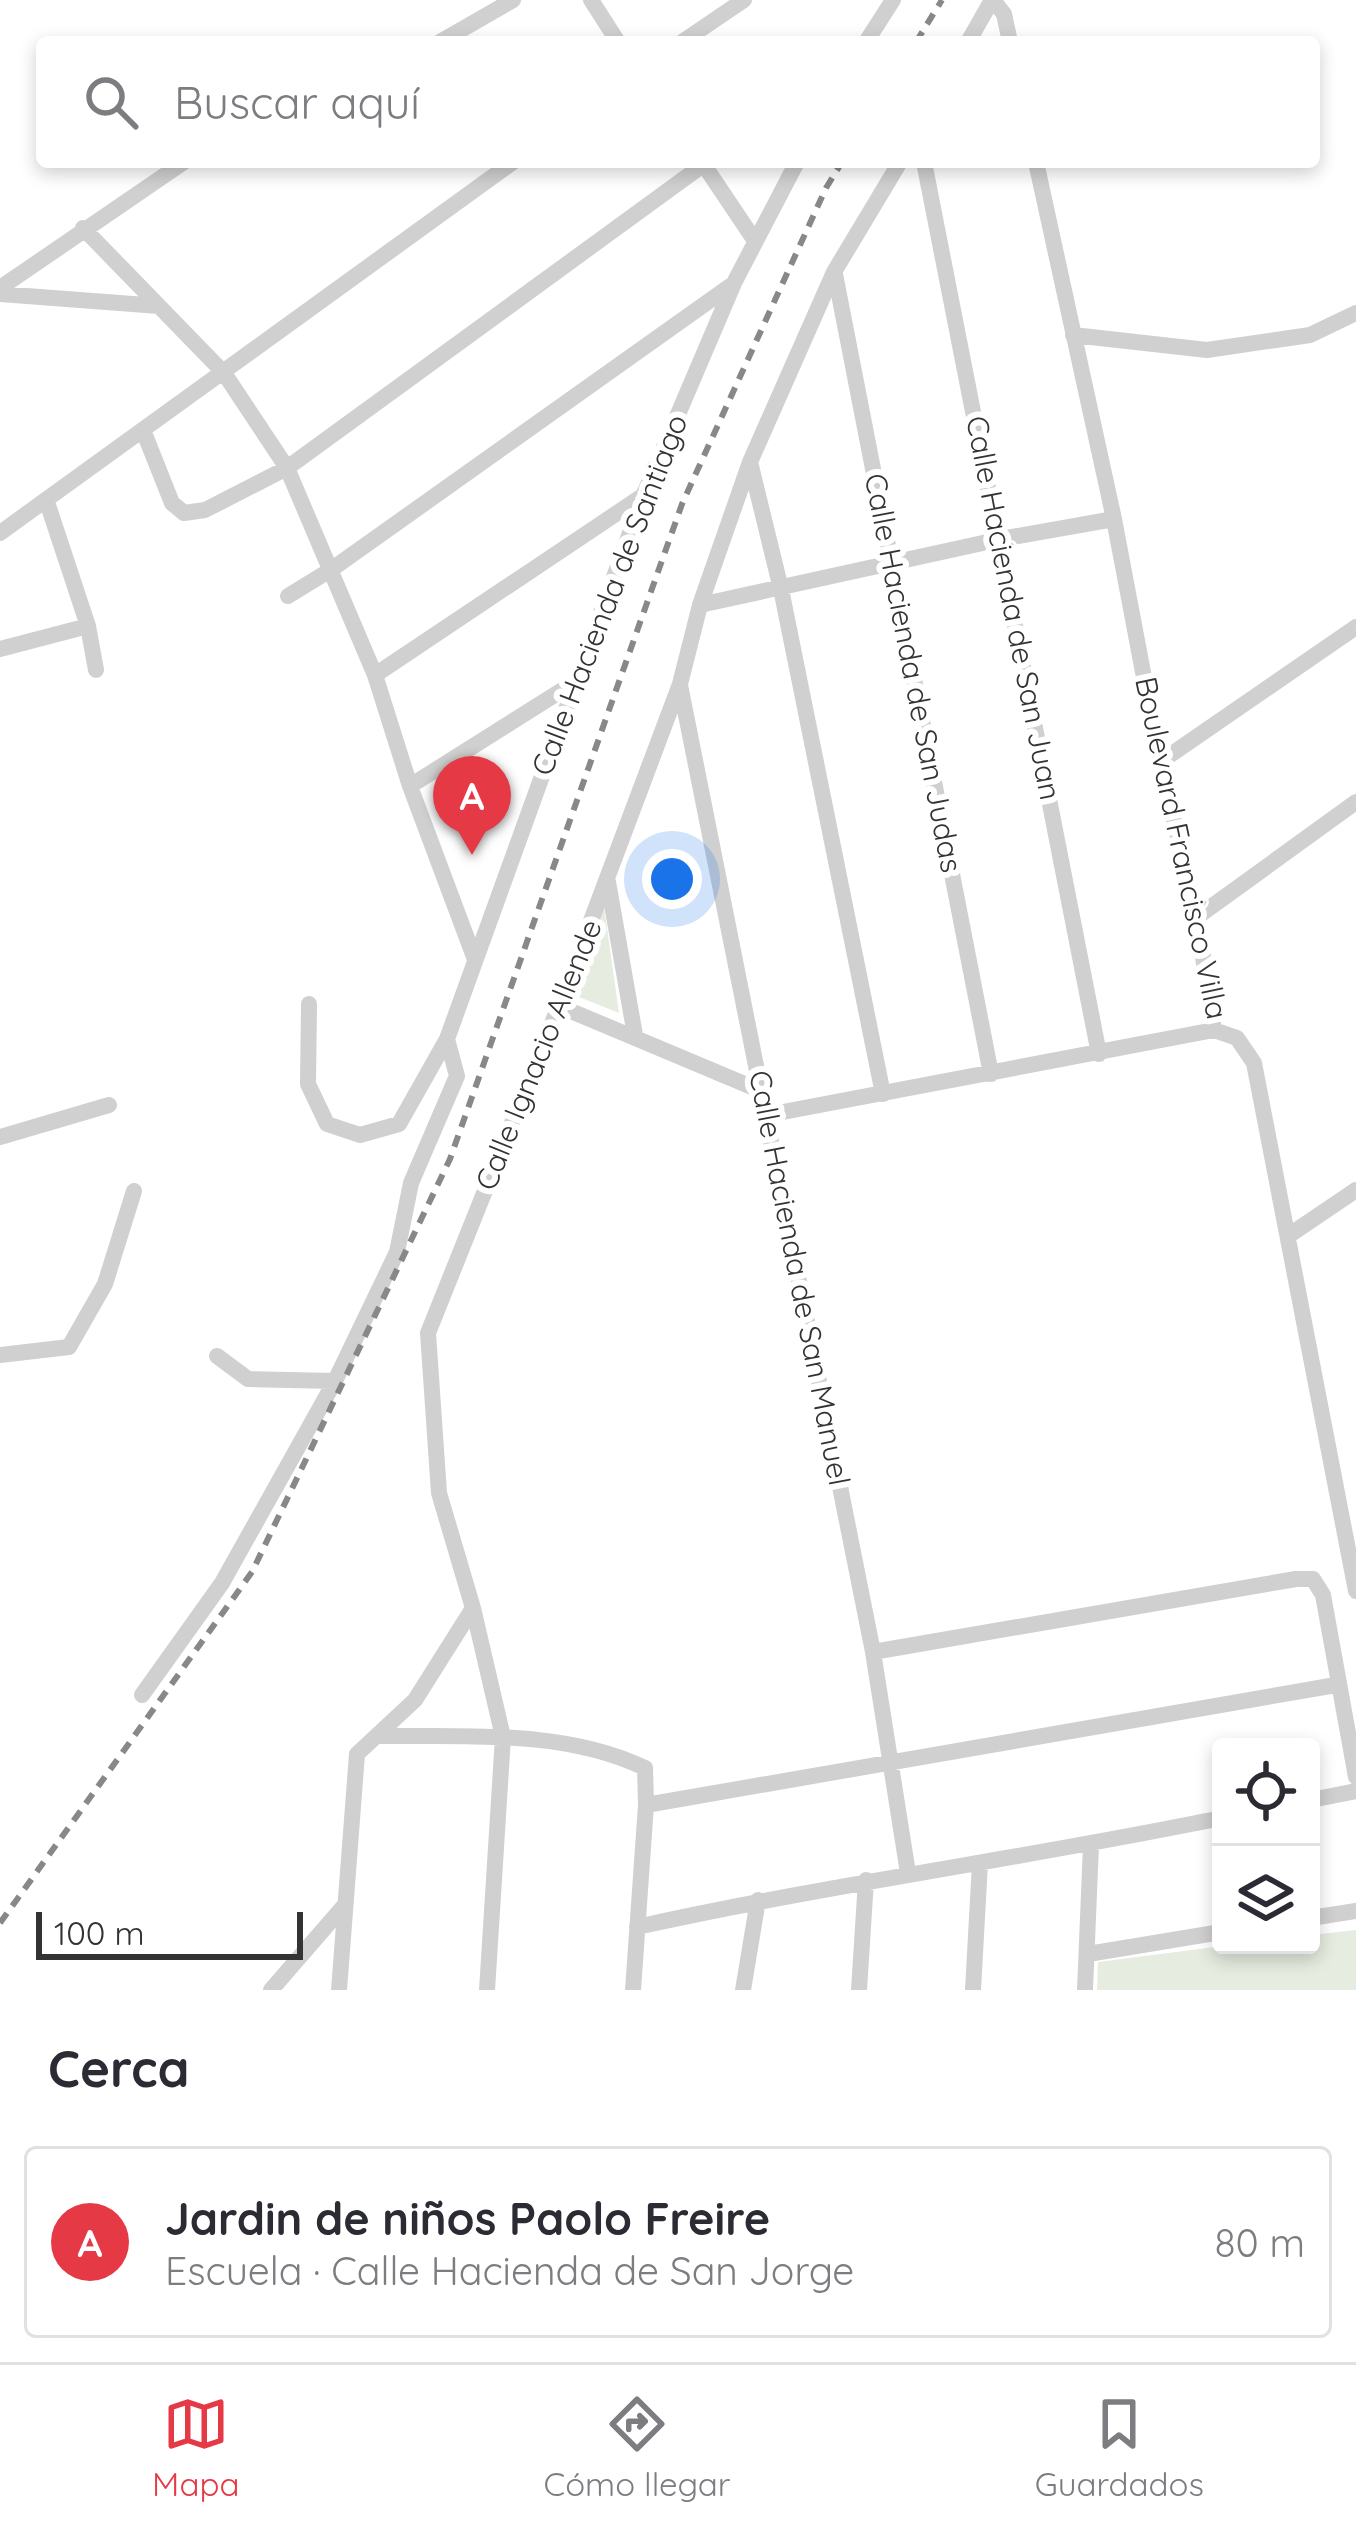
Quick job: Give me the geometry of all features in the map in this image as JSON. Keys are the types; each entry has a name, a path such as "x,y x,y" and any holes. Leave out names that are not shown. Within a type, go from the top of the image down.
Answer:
{"street":[{"path":"450,36 513,0"},
{"path":"591,0 614,36"},
{"path":"691,36 744,0"},
{"path":"870,36 892,0"},
{"path":"971,36 992,0 1004,14 1009,36"},
{"path":"0,291 175,168"},
{"path":"0,533 506,168"},
{"path":"143,430 172,502 184,513 205,510 286,468 697,168"},
{"path":"707,168 755,241"},
{"name":"Calle Hacienda de Santiago","path":"447,1039 644,494 734,283 794,168"},
{"name":"Calle Ignacio Allende","path":"487,1990 502,1737 473,1608 439,1493 428,1333 608,879 680,684 700,604 751,462 834,272 896,168"},
{"name":"Calle Hacienda de San Juan","path":"925,168 1100,1054"},
{"name":"Boulevard Francisco Villa","path":"1037,168 1114,520 1160,762 1197,917 1214,1030 1237,1037 1254,1063 1352,1530 1356,1592"},
{"path":"82,229 224,373 286,468 375,675 474,957"},
{"name":"Calle Hacienda de San Judas","path":"834,272 991,1074"},
{"path":"289,596 734,283"},
{"path":"0,291 159,306"},
{"path":"1072,335 1208,350 1310,335 1356,313"},
{"path":"751,462 883,1094"},
{"path":"375,675 644,494"},
{"path":"47,502 88,626 96,670"},
{"path":"700,604 1001,539 1114,520"},
{"path":"0,649 88,626"},
{"path":"1160,762 1356,627"},
{"path":"410,785 576,682"},
{"name":"Calle Hacienda de San Manuel","path":"680,684 873,1652 908,1873"},
{"path":"1197,917 1356,802"},
{"path":"608,879 635,1035"},
{"path":"309,1004 308,1084 327,1124 360,1135 399,1124 447,1039"},
{"path":"559,1006 761,1091"},
{"path":"767,1115 1214,1030"},
{"path":"142,1695 222,1583 335,1381 397,1252 411,1183 457,1076 447,1039"},
{"path":"0,1138 109,1105"},
{"path":"1288,1236 1356,1190"},
{"path":"0,1355 69,1346 105,1284 134,1191"},
{"path":"218,1356 248,1379 335,1381"},
{"path":"873,1652 1296,1579 1313,1580 1323,1595 1356,1777"},
{"path":"339,1990 357,1754 415,1700 473,1608"},
{"path":"646,1804 1336,1685"},
{"path":"377,1736 502,1737 608,1750 645,1768 633,1990"},
{"path":"1320,1798 1356,1791"},
{"path":"637,1927 758,1900 1091,1845 1212,1820"},
{"path":"1085,1990 1091,1845"},
{"path":"973,1990 980,1863"},
{"path":"859,1990 866,1880"},
{"path":"743,1990 758,1900"},
{"path":"271,1990 344,1906"},
{"path":"1320,1917 1356,1911"},
{"path":"1088,1954 1212,1933"}],"shaded area":[{"path":"604,907 619,1013 569,993"},
{"path":"1356,1930 1356,1990 1097,1990 1098,1962 1212,1947 1212,1954 1320,1954 1320,1934"}],"railway":[{"path":"920,36 942,0"},
{"path":"0,1923 252,1572 450,1159 682,504 838,168"}],"place":[{"name":"Jardin de niños Paolo Freire","path":"472,855"}]}
